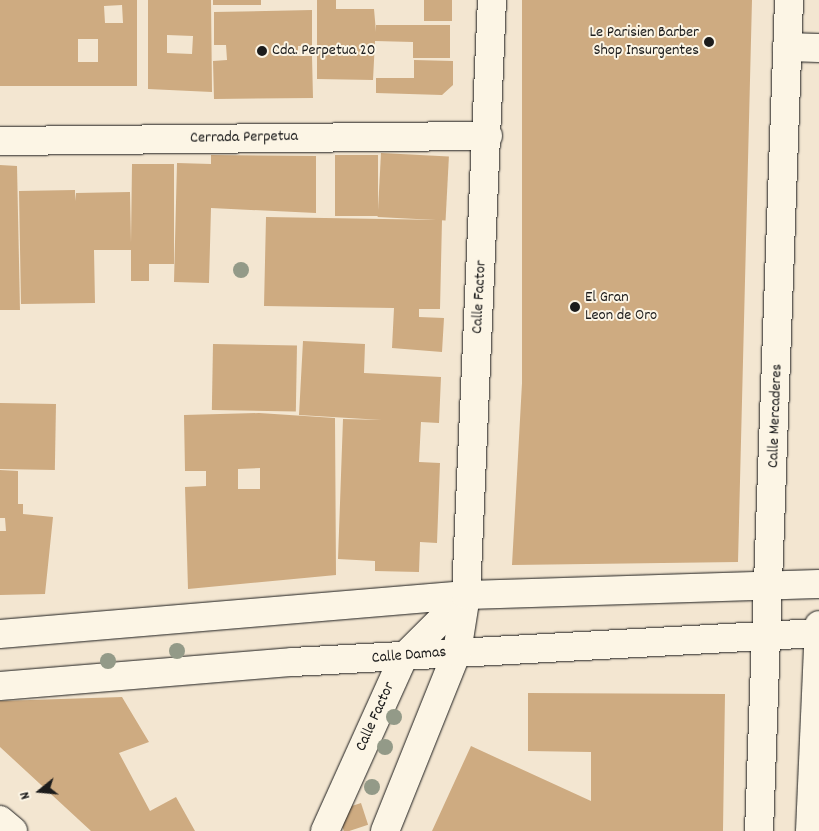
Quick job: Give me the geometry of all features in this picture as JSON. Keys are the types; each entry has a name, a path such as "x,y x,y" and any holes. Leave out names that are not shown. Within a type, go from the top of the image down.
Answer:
{"street":[{"name":"Calle Factor","path":"385,831 457,652 466,595 488,136 492,0"},
{"name":"Calle Mercaderes","path":"759,831 771,585 789,0"},
{"path":"787,47 819,48"},
{"name":"Cerrada Perpetua","path":"0,141 488,136"},
{"path":"0,634 466,595 819,584"},
{"name":"Calle Factor","path":"325,831 402,658 466,595"},
{"path":"810,831 819,625"},
{"name":"Calle Damas","path":"0,686 402,658 457,652 819,633"},
{"path":"0,820 13,831"}],"building":[{"path":"0,0 137,0 137,86 0,86","holes":["122,5 123,23 105,23 104,6","78,39 98,39 98,62 78,62"]},
{"path":"148,0 211,0 212,92 148,89","holes":["167,35 193,36 192,54 167,53"]},
{"path":"213,0 261,0 261,5 213,5"},
{"path":"317,0 336,0 336,9 374,9 376,32 376,25 450,25 450,58 413,58 413,42 375,41 373,80 317,79"},
{"path":"424,0 452,0 452,21 424,21"},
{"path":"522,0 752,0 738,562 512,565 522,383"},
{"name":"Cda. Perpetua 20","path":"312,10 312,46 298,46 298,56 312,56 313,98 214,99 213,61 227,60 226,45 214,45 214,12"},
{"path":"414,60 453,61 453,85 442,95 376,93 376,78 414,78"},
{"path":"381,153 449,157 446,220 378,217"},
{"path":"211,155 316,156 316,213 211,208 209,283 174,282 177,163 211,164"},
{"path":"335,155 378,155 378,216 335,216"},
{"path":"132,164 174,164 174,264 149,264 149,281 131,281 131,250 94,250 95,303 21,304 19,191 75,190 75,201 76,193 130,192 131,243"},
{"path":"0,165 17,166 20,310 0,310"},
{"path":"266,217 442,220 440,309 419,309 419,317 444,318 442,352 392,348 394,308 264,306"},
{"path":"303,341 365,344 364,373 441,377 439,423 421,422 419,462 440,463 437,543 420,542 419,572 375,571 375,561 338,559 343,419 382,420 299,415"},
{"path":"213,344 297,345 296,411 212,410"},
{"path":"0,403 56,404 55,470 0,469"},
{"path":"259,413 335,418 336,575 188,589 185,487 206,486 206,471 185,471 184,415","holes":["260,468 260,489 238,489 238,469"]},
{"path":"0,470 18,471 18,504 23,504 23,514 53,517 45,594 0,595 0,531 6,531 5,518 0,518"},
{"path":"528,693 725,694 723,831 432,831 471,746 591,801 591,752 528,751"},
{"path":"122,697 149,742 119,753 150,811 176,797 195,831 91,831 0,747 0,701"},
{"path":"361,803 368,825 344,831 337,811"}],"place":[{"name":"Le Parisien Barber Shop Insurgentes","path":"709,42"},
{"name":"Cda. Perpetua 20","path":"262,51"},
{"name":"El Gran Leon de Oro","path":"575,307"}]}
